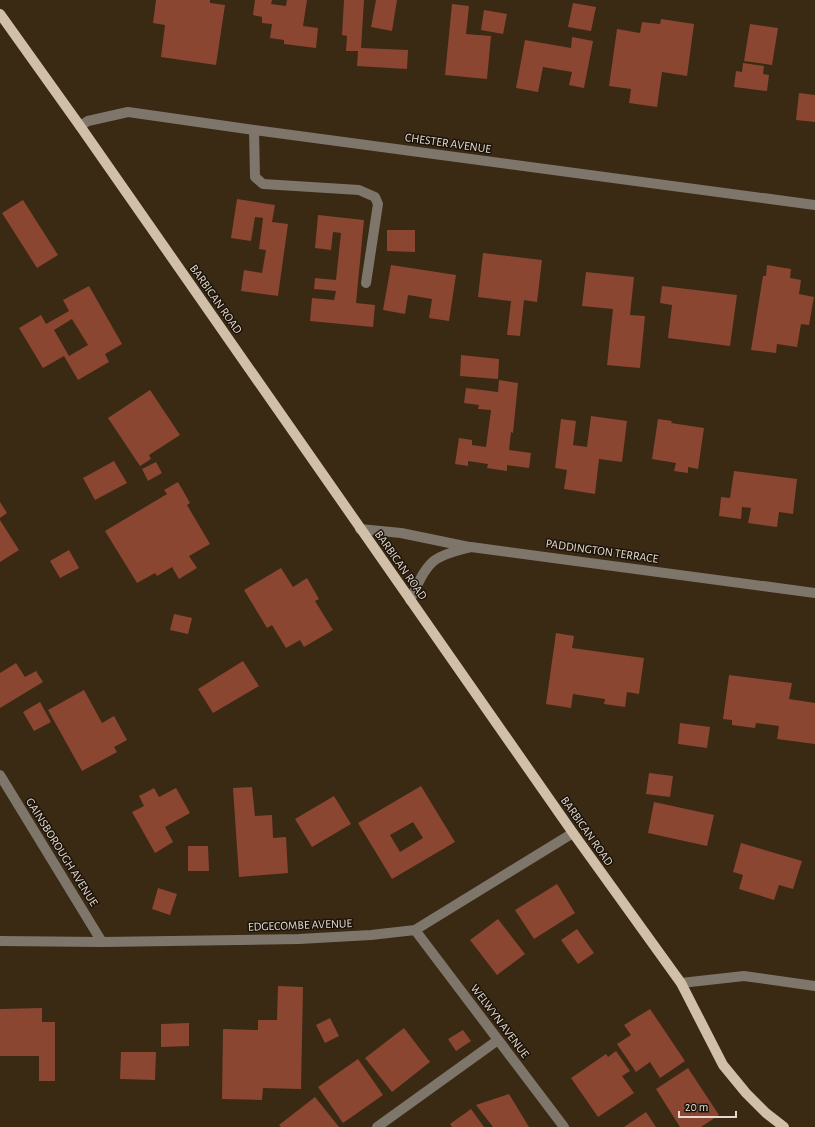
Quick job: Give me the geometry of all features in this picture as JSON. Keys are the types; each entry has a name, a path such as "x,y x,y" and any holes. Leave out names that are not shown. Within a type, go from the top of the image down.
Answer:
{"main road":[{"name":"BARBICAN ROAD","path":"0,14 80,126 572,833 681,983 723,1066 746,1093 766,1113 784,1127"}],"street":[{"name":"CHESTER AVENUE","path":"80,126 88,121 128,112 815,205"},
{"path":"254,130 255,177 263,184 359,190 374,197 378,204 366,283"},
{"path":"360,529 401,533 471,547"},
{"name":"PADDINGTON TERRACE","path":"410,600 424,572 435,560 450,553 471,547 815,593"},
{"name":"GAINSBOROUGH AVENUE","path":"0,775 102,942"},
{"name":"EDGECOMBE AVENUE","path":"0,941 102,942 299,939 371,935 415,930 572,833"},
{"name":"WELWYN AVENUE","path":"415,930 564,1127"},
{"path":"681,983 744,976 815,986"},
{"path":"376,1127 498,1040"}],"building":[{"path":"156,0 210,0 210,3 225,5 216,65 161,57 165,25 153,23"},
{"path":"255,0 272,0 271,4 286,6 287,0 307,0 303,26 318,28 316,48 284,44 284,40 270,38 272,24 262,23 262,17 253,15"},
{"path":"344,0 364,0 361,48 408,50 407,69 357,66 358,51 346,51 347,36 342,35"},
{"path":"376,0 397,0 392,31 371,27"},
{"path":"573,3 596,7 591,31 568,27"},
{"path":"452,4 469,6 466,34 491,36 487,79 445,75"},
{"path":"484,10 507,14 503,34 481,30"},
{"path":"661,19 694,24 687,76 662,72 657,107 629,103 631,89 609,86 617,29 640,33 642,22 660,24"},
{"path":"750,24 778,28 772,65 744,61"},
{"path":"572,37 593,41 584,88 569,85 572,72 543,67 538,92 516,88 525,40 571,48"},
{"path":"743,63 764,66 763,74 769,75 767,91 734,87 736,71 742,72"},
{"path":"799,93 815,95 815,122 796,120"},
{"path":"237,199 275,205 272,222 288,224 278,296 241,291 244,270 262,273 266,250 259,249 263,218 255,217 251,241 231,238"},
{"path":"23,200 58,255 37,268 2,213"},
{"path":"318,215 364,220 356,303 375,305 373,327 310,321 312,298 334,300 336,291 314,289 315,278 336,280 341,233 333,232 331,250 315,248"},
{"path":"387,230 415,230 415,252 387,251"},
{"path":"483,253 542,260 537,302 524,300 520,336 507,335 511,301 478,297"},
{"path":"391,265 456,275 449,321 429,318 432,299 408,295 405,314 383,310"},
{"path":"767,265 791,269 790,278 801,280 799,294 814,297 809,325 801,324 797,347 777,344 776,353 751,350 763,276 766,276"},
{"path":"586,272 634,277 630,315 645,316 640,368 607,365 613,309 582,306"},
{"path":"89,286 122,344 105,354 109,362 78,380 64,356 43,368 19,328 41,315 46,324 69,311 63,300","holes":["72,319 88,345 69,356 54,330"]},
{"path":"662,286 737,295 730,346 668,338 672,305 660,303"},
{"path":"461,355 499,359 498,379 460,376"},
{"path":"499,380 518,383 513,433 511,432 509,450 531,453 529,468 507,465 507,471 487,468 488,464 468,461 468,466 455,464 459,438 472,440 472,445 486,447 491,410 478,409 479,405 464,403 466,388 498,392"},
{"path":"150,390 180,435 149,455 151,459 140,466 108,418"},
{"path":"591,416 627,421 622,462 599,459 595,494 564,489 567,470 555,468 561,419 576,421 573,445 587,447"},
{"path":"658,419 672,421 671,423 704,428 698,469 688,467 688,473 674,471 676,463 652,459"},
{"path":"114,461 127,483 95,500 83,478"},
{"path":"156,462 162,473 148,481 142,469"},
{"path":"734,471 797,479 793,514 779,512 777,527 748,523 751,508 742,507 741,519 719,516 721,497 730,498"},
{"path":"178,482 190,503 187,505 210,544 189,556 197,568 179,579 172,567 157,576 155,573 137,583 105,531 167,494 164,490"},
{"path":"0,502 7,513 0,518"},
{"path":"0,520 19,550 0,562"},
{"path":"69,550 79,568 60,578 50,561"},
{"path":"281,568 293,587 307,578 319,599 315,601 333,630 304,647 300,640 286,648 272,625 267,628 244,590"},
{"path":"174,614 192,618 188,634 170,630"},
{"path":"556,633 574,636 572,648 644,658 639,694 627,692 625,707 604,704 605,699 573,694 571,708 546,704"},
{"path":"243,661 259,686 213,713 198,689"},
{"path":"16,663 25,677 36,671 43,682 0,708 0,673"},
{"path":"729,675 792,683 789,699 815,703 815,744 777,739 779,726 756,723 755,728 732,725 732,720 723,719"},
{"path":"84,690 102,723 114,716 127,740 114,747 117,752 82,771 48,710"},
{"path":"40,702 51,722 34,731 23,712"},
{"path":"680,723 710,727 707,748 678,744"},
{"path":"649,773 673,776 670,797 646,794"},
{"path":"421,786 455,842 392,879 358,823","holes":["413,822 423,838 400,852 390,835"]},
{"path":"252,787 255,816 272,815 273,838 286,837 288,873 239,877 233,788"},
{"path":"154,788 159,797 176,788 190,813 165,827 173,842 155,853 132,812 144,806 139,796"},
{"path":"334,796 351,824 312,847 295,819"},
{"path":"654,802 714,815 707,846 648,833"},
{"path":"741,843 802,861 793,889 779,885 774,900 739,889 743,875 733,872"},
{"path":"188,846 208,846 209,871 188,871"},
{"path":"557,884 575,913 534,939 515,910"},
{"path":"158,888 177,894 170,915 152,909"},
{"path":"498,919 525,954 497,975 470,940"},
{"path":"577,929 594,953 578,964 561,940"},
{"path":"278,986 303,987 301,1089 263,1088 262,1100 222,1099 223,1029 258,1030 258,1020 277,1020"},
{"path":"42,1008 42,1022 55,1022 55,1081 39,1081 39,1056 0,1056 0,1009"},
{"path":"650,1009 685,1061 660,1078 650,1062 636,1072 617,1044 631,1035 624,1025"},
{"path":"330,1018 339,1036 325,1043 316,1025"},
{"path":"189,1023 189,1046 161,1047 161,1024"},
{"path":"404,1028 430,1062 392,1092 365,1058"},
{"path":"463,1030 471,1041 456,1051 448,1039"},
{"path":"616,1051 630,1071 622,1076 634,1093 598,1117 571,1078 606,1054 608,1057"},
{"path":"121,1052 156,1052 155,1080 120,1079"},
{"path":"358,1059 383,1095 343,1123 318,1087"},
{"path":"688,1068 719,1115 701,1127 680,1127 656,1089"},
{"path":"509,1094 529,1127 493,1127 476,1105"},
{"path":"315,1097 339,1127 281,1127 279,1125"},
{"path":"471,1109 484,1127 452,1127 450,1124"},
{"path":"646,1112 656,1127 624,1127"}]}
